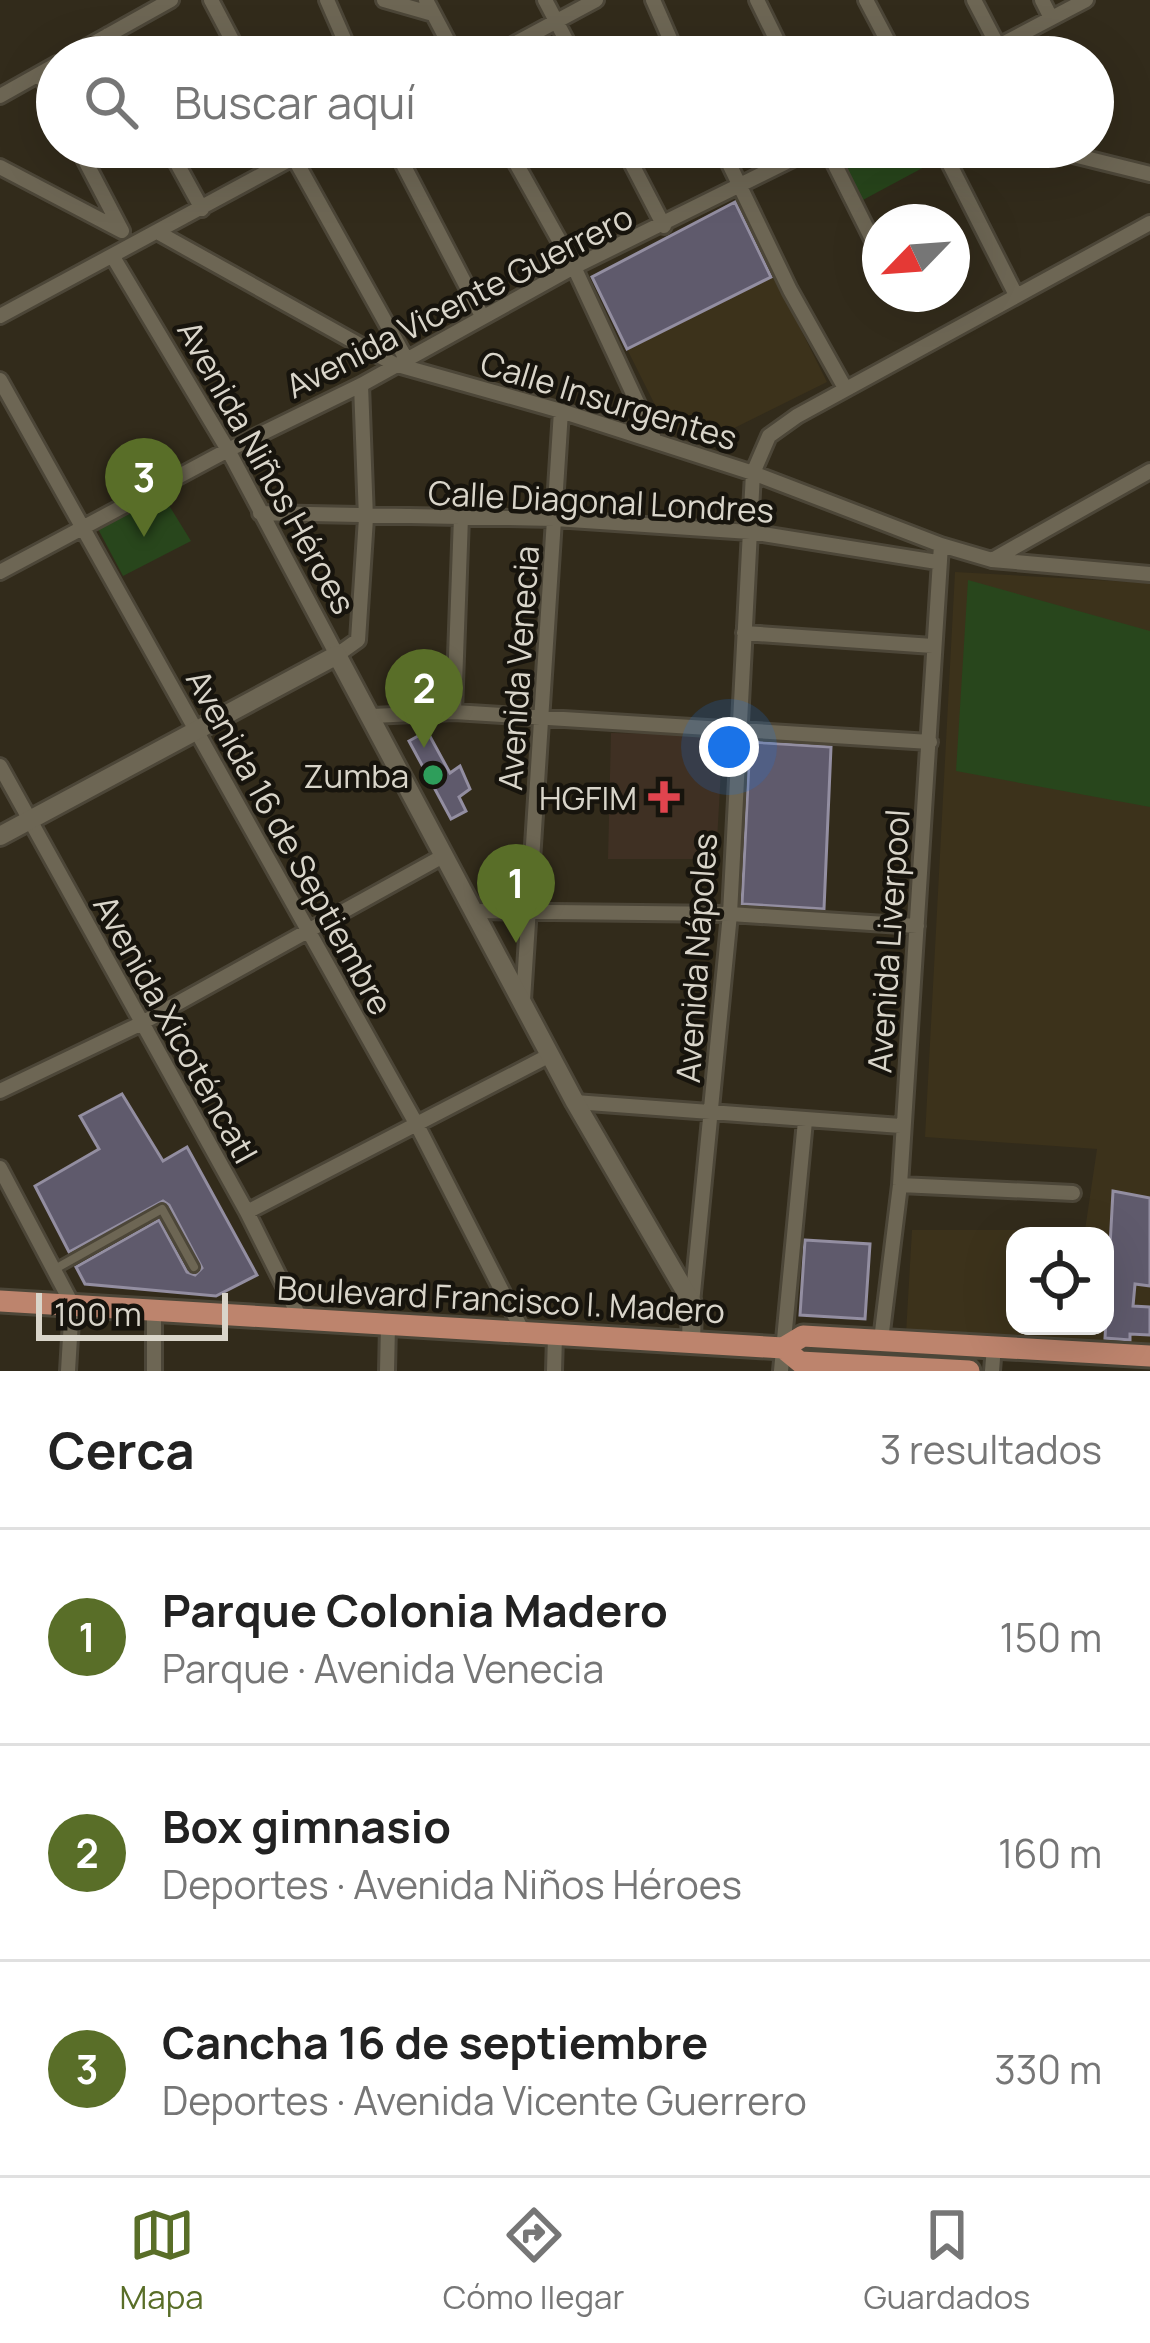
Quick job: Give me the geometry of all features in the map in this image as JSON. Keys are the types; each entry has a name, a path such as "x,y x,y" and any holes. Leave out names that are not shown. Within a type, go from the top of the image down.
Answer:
{"main road":[{"name":"Boulevard Francisco I. Madero","path":"0,1301 691,1343 800,1362 969,1371"},
{"name":"Boulevard Francisco I. Madero","path":"782,1360 803,1336 994,1346 1115,1363 1150,1356"}],"street":[{"path":"108,35 171,0"},
{"path":"211,0 230,36"},
{"path":"327,0 343,36"},
{"path":"384,0 430,7 445,36"},
{"path":"545,0 564,36"},
{"path":"530,36 596,0"},
{"path":"653,0 669,36"},
{"path":"757,0 775,36"},
{"path":"866,0 885,36"},
{"path":"974,0 993,36"},
{"path":"1042,0 1051,18"},
{"path":"1017,36 1086,0"},
{"path":"0,96 36,76"},
{"path":"1114,165 1150,174"},
{"path":"0,167 122,231"},
{"path":"89,168 131,246"},
{"path":"180,168 202,209"},
{"path":"0,316 159,233 266,168"},
{"path":"299,168 399,361"},
{"path":"405,168 482,316"},
{"path":"518,168 574,267 655,441"},
{"path":"633,168 664,226"},
{"path":"732,168 790,290 845,388"},
{"name":"Avenida Vicente Guerrero","path":"0,572 361,385 574,267 776,168"},
{"path":"832,168 862,222"},
{"path":"952,168 1016,295"},
{"path":"754,473 770,436 845,388 1150,223"},
{"name":"Calle Insurgentes","path":"159,233 399,361 754,473 992,560"},
{"name":"Avenida Niños Héroes","path":"113,257 228,450 575,1102 692,1304"},
{"name":"Avenida 16 de Septiembre","path":"0,380 417,1125 524,1334"},
{"path":"0,836 358,640 366,518 361,385"},
{"name":"Avenida Venecia","path":"523,1000 561,411"},
{"path":"992,560 1150,471"},
{"name":"Avenida Nápoles","path":"692,1304 730,914 754,473"},
{"name":"Calle Diagonal Londres","path":"260,513 555,519 750,532 937,562"},
{"path":"454,712 461,517"},
{"name":"Avenida Liverpool","path":"881,1340 900,1185 941,545"},
{"path":"992,560 1150,574"},
{"path":"743,633 933,646"},
{"path":"373,716 454,712 930,742"},
{"name":"Avenida Xicoténcatl","path":"0,766 247,1212 301,1320"},
{"path":"0,1091 140,1024 445,855"},
{"path":"476,911 730,914 917,926"},
{"path":"247,1212 550,1055"},
{"path":"575,1102 902,1126"},
{"path":"782,1360 805,1121"},
{"path":"0,1168 72,1304 68,1371"},
{"path":"900,1185 1073,1193"},
{"path":"691,1343 692,1304"},
{"path":"154,1311 154,1371"},
{"path":"387,1371 388,1326"},
{"path":"554,1371 555,1336"},
{"path":"992,1371 994,1346"}],"lane":[{"path":"54,1270 162,1209 194,1267"}],"shaded area":[{"path":"774,276 827,382 702,444 691,422 669,433 627,349"},
{"path":"955,572 1150,583 1150,1367 905,1351 912,1230 1006,1230 1006,1335 1114,1335 1114,1227 1085,1227 1097,1149 925,1137"},
{"name":"HGFIM","path":"611,733 723,735 716,859 608,859"}],"green space":[{"path":"843,168 922,168 861,201"},
{"path":"162,494 191,541 123,576 97,527"},
{"path":"968,580 1150,631 1150,807 956,771"}],"building":[{"path":"735,202 771,277 627,349 592,277"},
{"path":"427,731 450,773 460,766 470,789 459,797 466,811 451,819 409,741"},
{"path":"750,742 831,747 824,909 742,904"},
{"path":"122,1094 163,1161 187,1147 257,1275 216,1296 85,1284 76,1267 159,1220 187,1272 195,1275 202,1268 163,1201 69,1252 35,1186 99,1149 80,1116"},
{"path":"1113,1191 1150,1198 1150,1286 1135,1284 1133,1306 1150,1307 1150,1335 1130,1334 1130,1340 1105,1338 1114,1335"},
{"path":"805,1240 870,1244 865,1319 800,1315"}],"place":[{"name":"Cancha 16 de septiembre","path":"144,537"},
{"name":"Box gimnasio","path":"424,748"},
{"name":"Zumba","path":"433,775"},
{"name":"HGFIM","path":"664,797"},
{"name":"Parque Colonia Madero","path":"516,943"}]}
